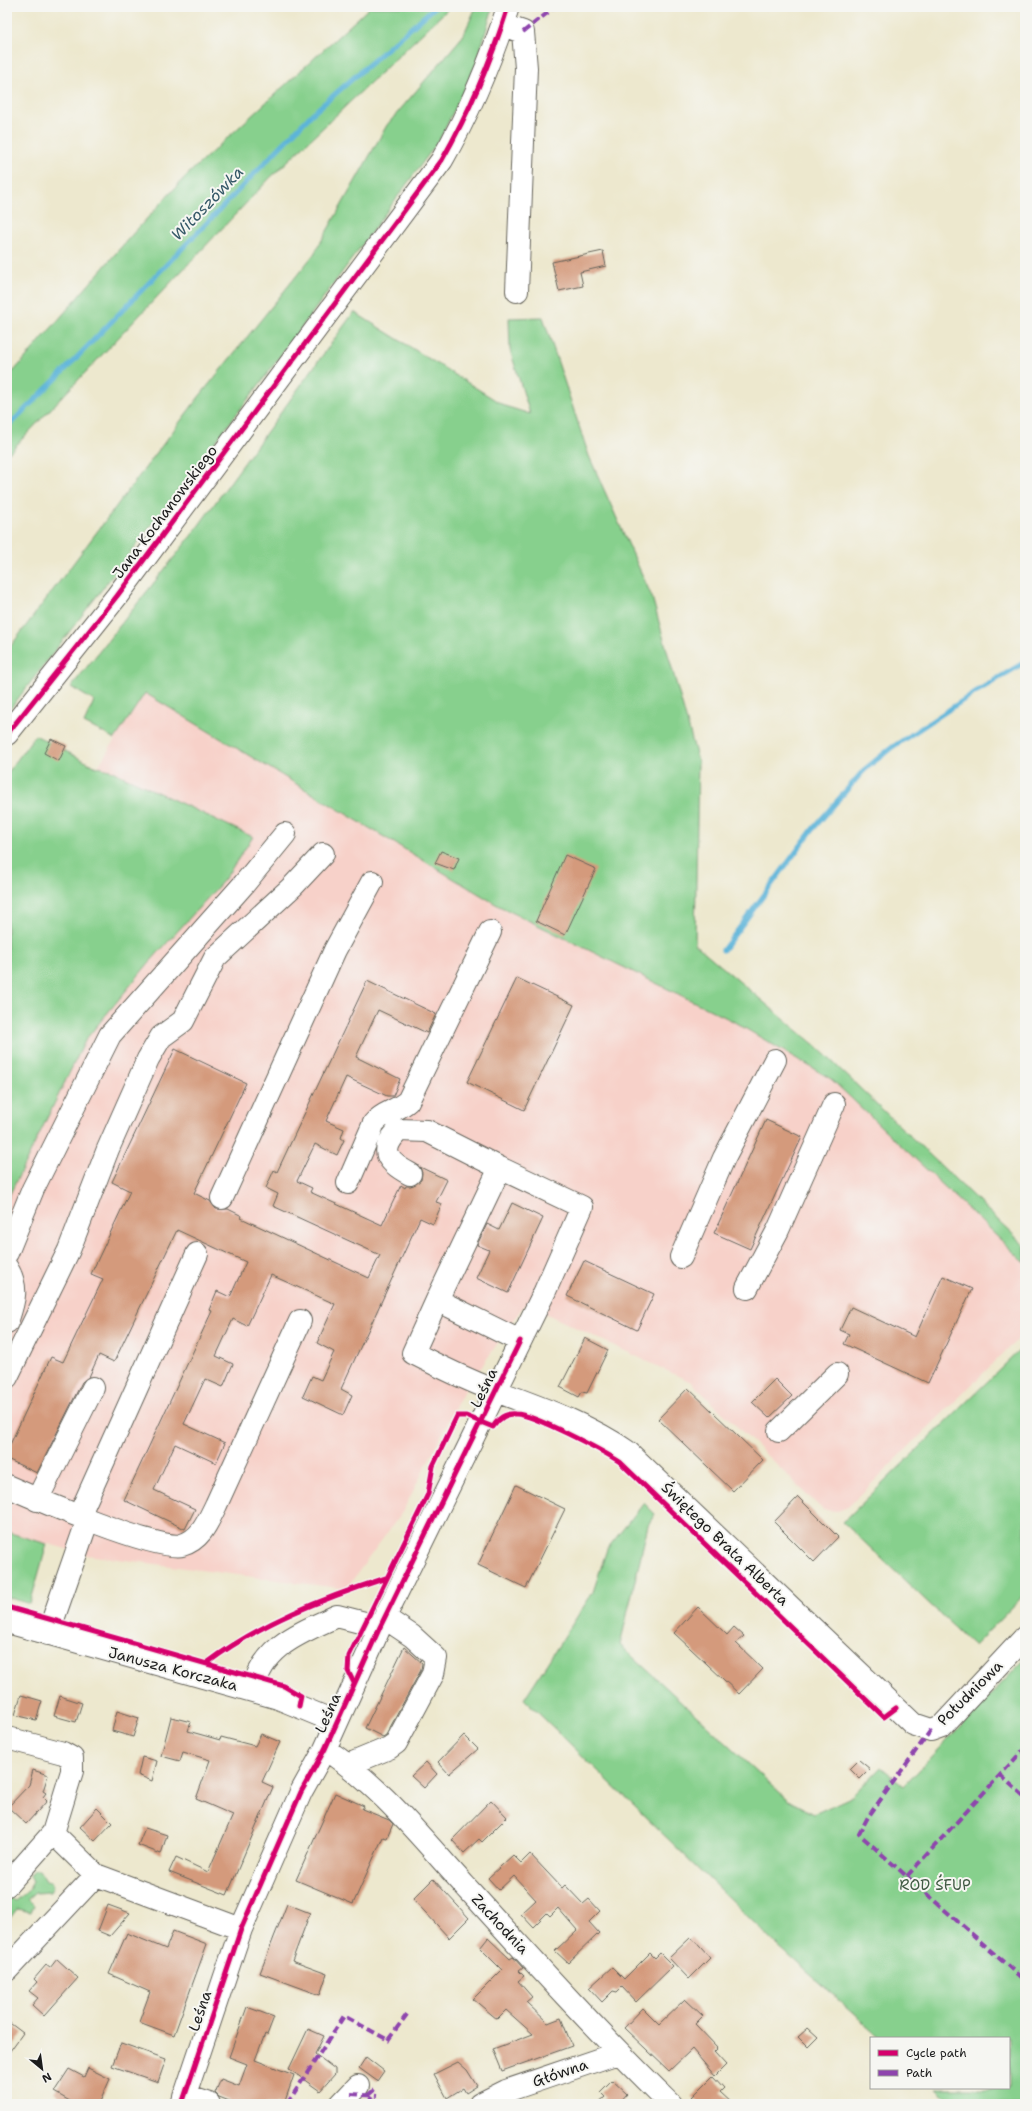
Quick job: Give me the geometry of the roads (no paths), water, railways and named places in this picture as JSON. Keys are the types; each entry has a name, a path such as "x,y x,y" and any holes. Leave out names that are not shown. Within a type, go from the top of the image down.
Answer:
{"street":[{"path":"505,16 522,32 526,68 517,291"},
{"name":"Jana Kochanowskiego","path":"7,734 117,596 442,160 464,122 485,75 505,16"},
{"path":"7,1253 33,1190 110,1035 244,884 285,834"},
{"path":"7,1377 69,1250 108,1149 148,1059 161,1037 183,1021 216,958 292,886 323,854"},
{"path":"222,1198 335,950 372,882"},
{"path":"348,1183 374,1123 380,1115 402,1107 408,1101 490,932"},
{"path":"681,1257 724,1158 775,1060"},
{"path":"747,1288 778,1230 834,1104"},
{"path":"410,1174 396,1167 389,1159 386,1148 391,1138 399,1130 427,1131 500,1168 437,1300 520,1341"},
{"name":"Leśna","path":"183,2100 241,1930 301,1792 325,1749 382,1622 545,1291 582,1207 500,1168"},
{"path":"48,1634 83,1518 197,1254"},
{"path":"7,1268 14,1280 15,1300 7,1322"},
{"name":"Leśna","path":"437,1300 413,1353 496,1391"},
{"path":"7,1486 37,1500 83,1518 173,1547 192,1541 202,1532 300,1321"},
{"path":"779,1431 837,1374"},
{"path":"37,1500 93,1388"},
{"name":"Świętego Brata Alberta","path":"496,1391 538,1405 615,1442 628,1452 913,1724 930,1730"},
{"path":"253,1691 255,1677 268,1655 300,1634 337,1616 382,1622 412,1636 436,1658 434,1674 396,1743 389,1748 348,1764"},
{"name":"Janusza Korczaka","path":"7,1622 278,1698 336,1722"},
{"name":"Południowa","path":"930,1730 942,1726 1025,1637"},
{"path":"7,1738 63,1753 72,1758 72,1771 52,1833 7,1884"},
{"name":"Zachodnia","path":"325,1749 348,1764 394,1808 618,2053 671,2104"},
{"path":"52,1833 96,1875 241,1930"},
{"path":"7,1970 96,1875"},
{"name":"Główna","path":"480,2104 506,2091 618,2053"},
{"path":"341,2104 358,2086"},
{"path":"183,2100 209,2104"}],"waterway":[{"name":"Witoszówka","path":"7,427 56,379 312,114 435,7"},
{"path":"723,950 813,829 864,770 891,748 974,693 1025,662"}],"park label":[{"name":"ROD ŚFUP","path":"935,1885"}]}
